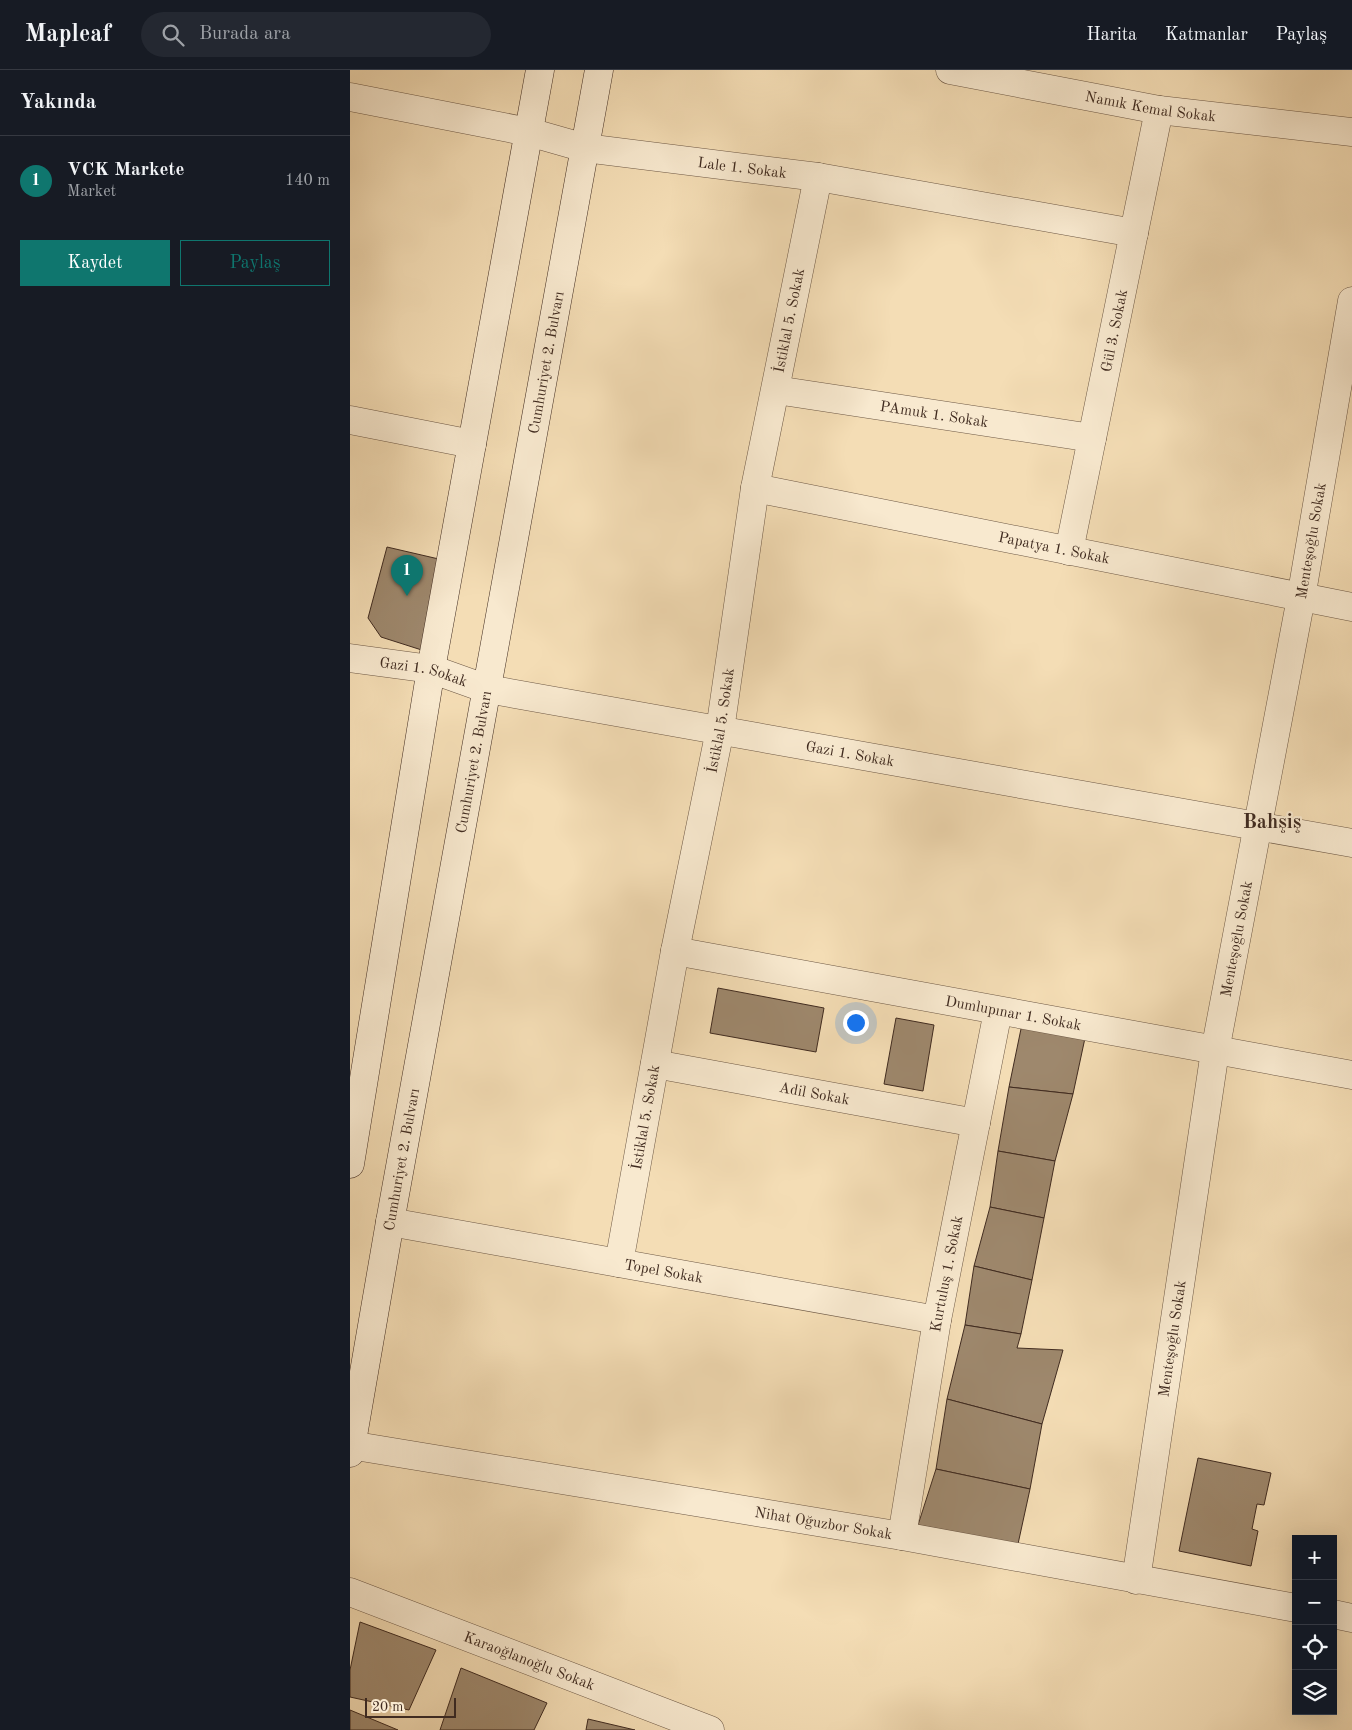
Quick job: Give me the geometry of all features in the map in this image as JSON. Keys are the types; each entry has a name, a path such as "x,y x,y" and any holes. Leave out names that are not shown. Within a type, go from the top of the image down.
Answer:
{"street":[{"path":"350,1164 432,669 540,70"},
{"name":"Cumhuriyet 2. Bulvarı","path":"351,1447 599,70"},
{"name":"Namık Kemal Sokak","path":"950,70 1159,110 1352,132"},
{"name":"Lale 1. Sokak","path":"350,97 529,132 585,148 818,176 1134,233"},
{"name":"Gül 3. Sokak","path":"1069,551 1159,110"},
{"name":"İstiklal 5. Sokak","path":"619,1263 675,951 720,730 756,488 818,176"},
{"name":"Menteşoğlu Sokak","path":"1136,1580 1215,1051 1301,598 1352,301"},
{"name":"PAmuk 1. Sokak","path":"776,390 1092,438"},
{"path":"350,420 472,444"},
{"name":"Papatya 1. Sokak","path":"756,488 1352,607"},
{"name":"Gazi 1. Sokak","path":"350,658 432,669 487,688 1352,843"},
{"name":"Dumlupınar 1. Sokak","path":"675,951 1352,1075"},
{"name":"Kurtuluş 1. Sokak","path":"902,1536 937,1320 998,1010"},
{"name":"Adil Sokak","path":"655,1064 976,1123"},
{"name":"Topel Sokak","path":"390,1222 937,1320"},
{"name":"Nihat Oğuzbor Sokak","path":"351,1447 902,1536 1292,1607"},
{"name":"Karaoğlanoğlu Sokak","path":"350,1592 710,1730"},
{"path":"1337,1615 1352,1618 1352,1614"}],"building":[{"path":"387,547 443,560 428,652 381,637 368,618"},
{"path":"718,988 824,1008 816,1052 710,1033"},
{"path":"896,1018 934,1025 923,1091 884,1084"},
{"path":"1022,1024 1085,1038 1073,1094 1009,1087"},
{"path":"1009,1087 1073,1094 1055,1161 998,1151"},
{"path":"998,1151 1055,1161 1044,1218 990,1207"},
{"path":"990,1207 1044,1218 1032,1280 974,1266"},
{"path":"974,1266 1032,1280 1021,1334 965,1325"},
{"path":"965,1325 1021,1334 1017,1348 1063,1350 1042,1424 947,1399"},
{"path":"947,1399 1042,1424 1030,1489 936,1469"},
{"path":"1198,1458 1271,1473 1264,1505 1257,1504 1252,1529 1258,1531 1251,1566 1179,1551"},
{"path":"936,1469 1030,1489 1018,1544 918,1525"},
{"path":"360,1622 436,1650 409,1710 350,1697 350,1670"},
{"path":"461,1668 547,1703 534,1730 440,1730"},
{"path":"350,1710 398,1730 350,1730"},
{"path":"588,1719 635,1730 586,1730"}],"place":[{"name":"VCK Markete","path":"407,596"}],"district":[{"name":"Bahşiş","path":"1272,821"}]}
